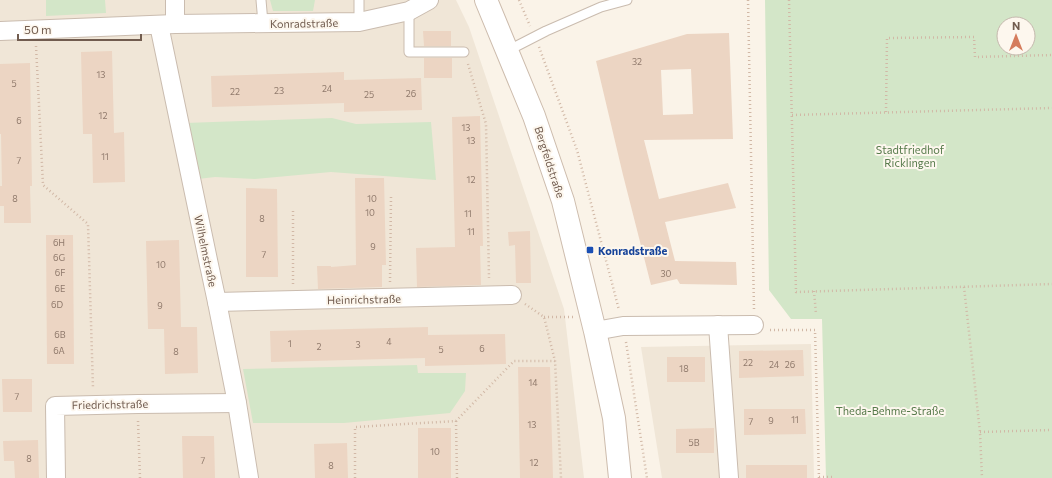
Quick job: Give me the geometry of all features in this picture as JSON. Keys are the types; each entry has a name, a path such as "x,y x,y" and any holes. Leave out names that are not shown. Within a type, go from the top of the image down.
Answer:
{"street":[{"path":"167,24 175,0"},
{"name":"Konradstraße","path":"0,31 167,24 359,22 409,11 429,0"},
{"name":"Bergfeldstraße","path":"486,0 534,116 563,201 614,418 620,478"},
{"name":"Wilhelmstraße","path":"167,24 206,253 237,403 250,478"},
{"name":"Heinrichstraße","path":"217,302 512,295"},
{"path":"593,324 623,326 754,325"},
{"path":"718,325 729,478"},
{"name":"Friedrichstraße","path":"56,478 55,406 94,404 237,403"}],"lane":[{"path":"261,0 263,24"},
{"path":"358,0 359,22"},
{"path":"506,51 601,7 627,0"},
{"path":"409,11 409,52 464,52"}],"path":[{"path":"519,0 535,37 577,150 623,326 648,478"},
{"path":"748,0 754,330 815,330 819,478 833,477"},
{"path":"789,0 796,292 1052,284"},
{"path":"36,30 43,184 88,224 94,404"},
{"path":"886,112 887,38 974,37 975,57 1052,55"},
{"path":"464,52 486,124 490,296"},
{"path":"792,115 1052,108"},
{"path":"390,298 392,196"},
{"path":"293,211 293,300"},
{"path":"964,287 980,432 982,478"},
{"path":"814,291 816,314"},
{"path":"512,295 544,317 593,324"},
{"path":"544,317 556,361 561,478"},
{"path":"355,478 355,427 456,421 514,361 556,361"},
{"path":"138,404 140,478"},
{"path":"456,421 457,478"},
{"path":"980,432 1052,430"}],"shaded area":[{"path":"0,0 456,0 469,27 564,309 584,478 0,478"},
{"path":"811,344 814,478 662,478 641,347"}],"green space":[{"path":"46,0 105,0 106,13 46,16"},
{"path":"270,0 315,0 313,11 273,11"},
{"name":"Stadtfriedhof Ricklingen","path":"765,0 1052,0 1052,478 826,478 822,319 791,319 769,290"},
{"path":"332,118 356,124 431,122 436,180 331,172 255,179 215,177 198,179 185,123"},
{"path":"417,365 418,373 466,373 465,391 450,413 344,423 253,423 243,369"}],"building":[{"path":"423,31 451,31 451,46 424,46"},
{"path":"729,33 733,139 644,140 659,199 728,183 736,208 665,222 675,261 736,262 737,285 680,284 677,279 651,285 596,61 687,34","holes":["691,69 693,114 663,115 661,70"]},
{"path":"112,51 114,133 124,132 125,182 93,183 92,134 83,134 81,52"},
{"path":"424,58 452,58 452,78 424,78"},
{"path":"30,63 32,186 30,186 31,223 4,223 4,206 0,206 0,186 2,186 0,64"},
{"path":"344,72 344,80 421,78 422,110 344,112 344,103 212,107 211,76"},
{"path":"480,116 483,246 480,246 481,285 417,287 416,248 455,247 452,117"},
{"path":"355,178 384,178 386,265 382,265 382,287 318,289 317,266 331,267 356,265"},
{"path":"246,188 277,189 278,277 246,277"},
{"path":"530,231 531,283 516,283 515,245 509,246 508,232"},
{"path":"46,235 73,235 74,364 47,364"},
{"path":"179,240 181,327 197,327 198,373 165,374 164,329 148,329 146,241"},
{"path":"428,327 428,335 505,334 506,364 425,366 425,358 271,362 270,331"},
{"path":"803,350 804,376 739,378 739,351"},
{"path":"667,357 705,357 705,382 667,382"},
{"path":"518,367 550,367 553,478 520,478"},
{"path":"2,379 32,379 32,412 3,412"},
{"path":"744,409 805,409 806,434 744,435"},
{"path":"418,428 451,428 451,478 418,478"},
{"path":"714,428 714,453 676,453 676,429"},
{"path":"182,436 214,436 215,478 183,478"},
{"path":"38,440 39,478 15,478 14,461 4,461 3,441"},
{"path":"347,443 348,478 315,478 314,444"},
{"path":"746,465 807,465 807,478 746,478"}],"place":[{"name":"Konradstraße","path":"590,250"}],"park label":[{"name":"Theda-Behme-Straße","path":"890,410"}]}
